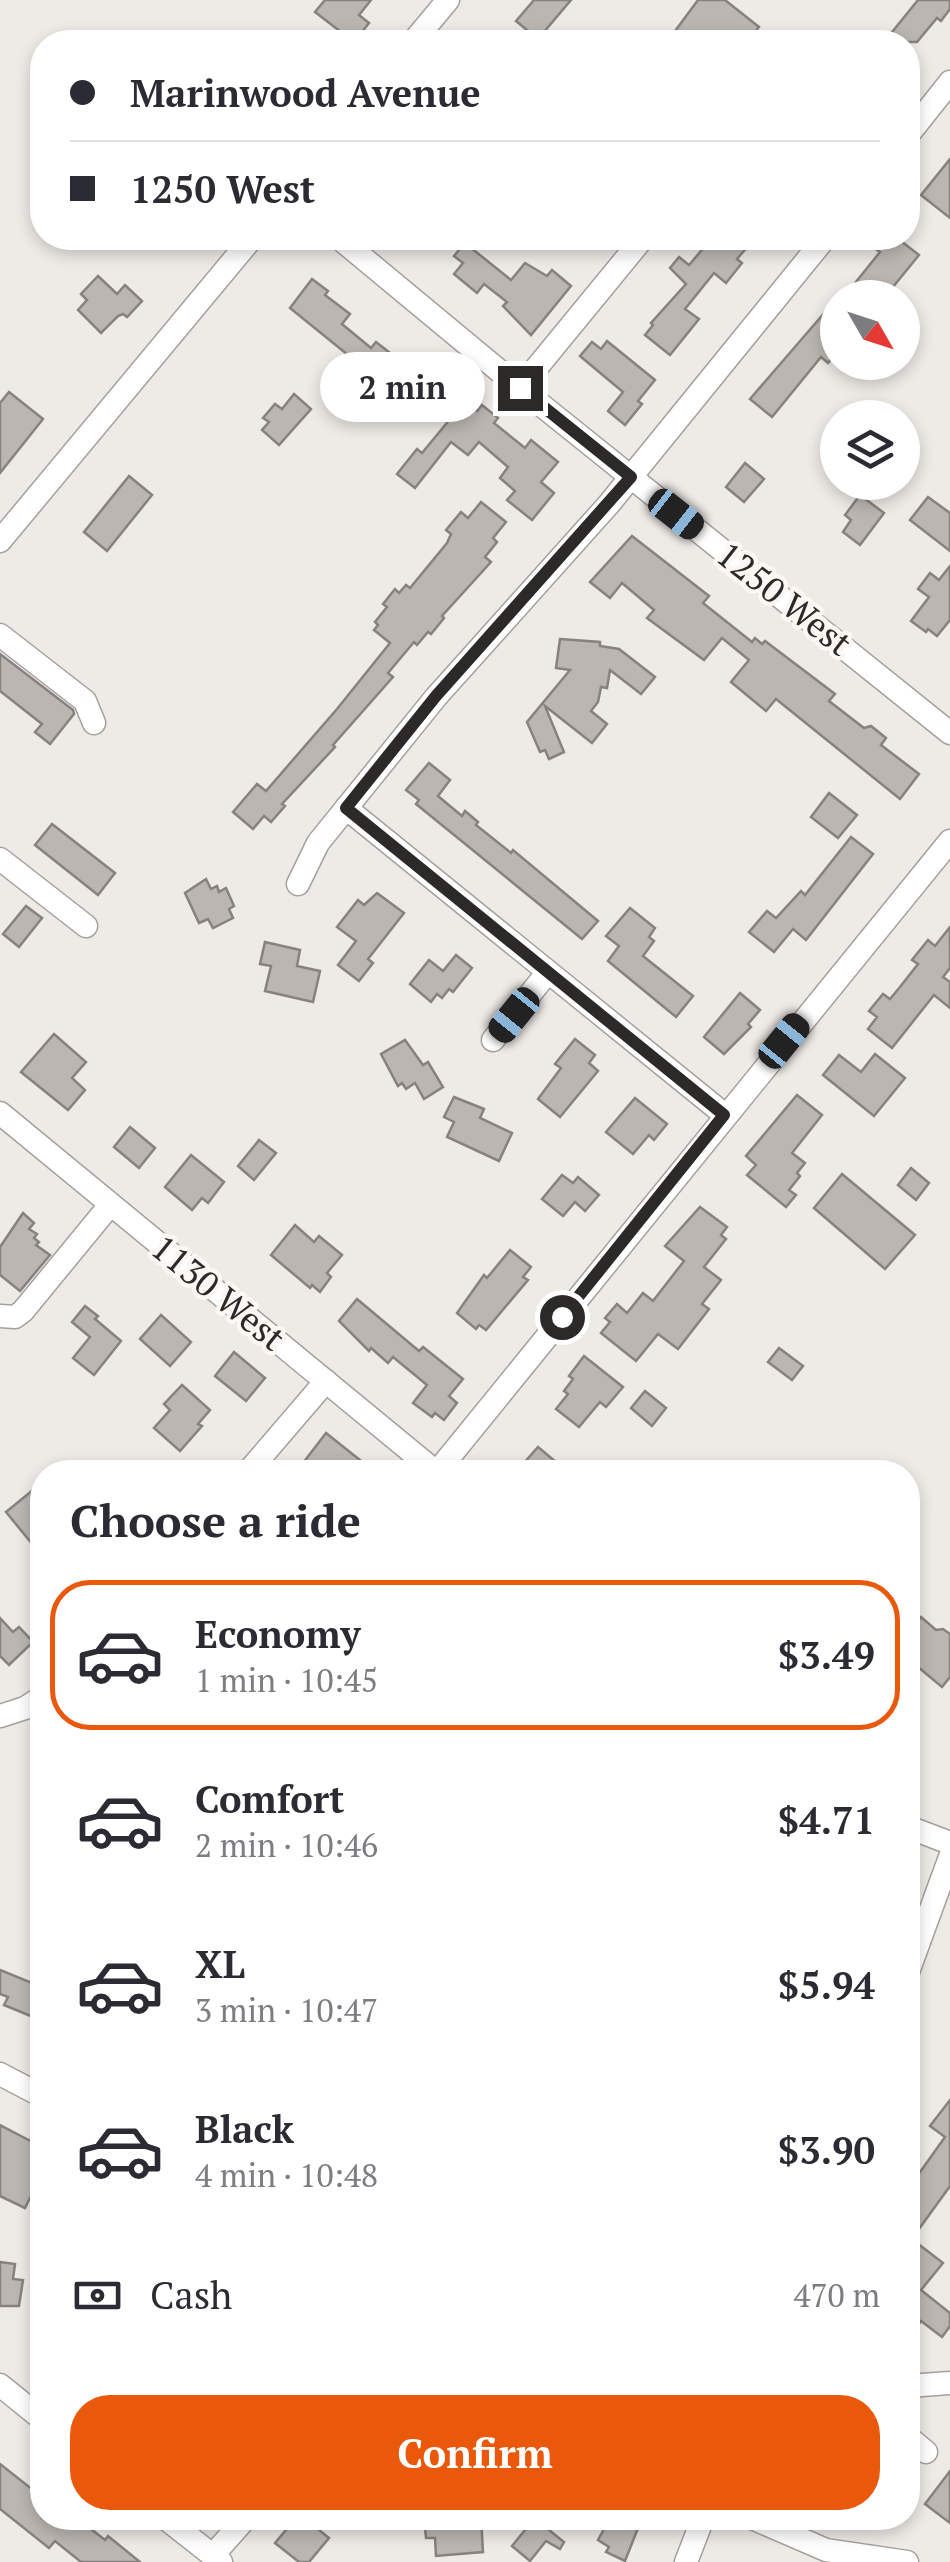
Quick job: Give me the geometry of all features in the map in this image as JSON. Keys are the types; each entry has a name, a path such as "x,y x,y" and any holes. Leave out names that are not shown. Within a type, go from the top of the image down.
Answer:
{"street":[{"path":"423,30 448,0"},
{"path":"920,120 950,82"},
{"path":"0,541 242,250"},
{"name":"1250 West","path":"353,250 950,732"},
{"path":"520,388 633,250"},
{"path":"298,884 312,852 436,696 631,477 815,250"},
{"path":"0,635 85,701 94,722"},
{"path":"346,808 724,1115"},
{"path":"447,1460 950,841"},
{"path":"0,859 86,926"},
{"path":"493,1040 548,972"},
{"name":"1130 West","path":"0,1112 422,1460"},
{"path":"0,1316 15,1317 23,1311 110,1205"},
{"path":"258,1460 326,1381"},
{"path":"0,1716 30,1702"},
{"path":"920,1832 950,1844"},
{"path":"920,1939 950,1857"},
{"path":"0,2074 30,2090"},
{"path":"920,2385 950,2383"},
{"path":"0,2386 30,2410"},
{"path":"180,2530 217,2559 238,2530"},
{"path":"686,2562 698,2530"},
{"path":"780,2530 826,2550 907,2562"}],"building":[{"path":"325,0 371,0 359,15 369,23 363,30 338,30 315,12"},
{"path":"534,0 571,0 546,30 527,30 516,21"},
{"path":"698,0 725,0 759,27 756,30 676,30"},
{"path":"918,0 950,0 950,9 941,21 937,18 920,38 920,30 894,30"},
{"path":"950,159 950,218 921,195"},
{"path":"459,250 474,250 511,280 525,263 547,276 552,270 571,286 531,335 503,306 507,302 484,284 477,293 454,274 463,263 454,256"},
{"path":"702,250 745,250 737,259 742,263 726,283 714,273 685,309 699,319 670,355 645,335 686,284 670,268 679,257 689,265"},
{"path":"877,250 913,250 919,255 899,280 857,280 880,252"},
{"path":"98,276 117,294 125,285 142,301 127,317 118,316 101,333 78,310 87,300 81,294"},
{"path":"312,279 350,314 342,324 371,348 376,342 408,367 390,389 290,308"},
{"path":"820,318 820,358 772,417 750,399"},
{"path":"607,341 655,380 625,425 608,411 623,392 580,356 592,342 601,349"},
{"path":"9,392 43,419 0,473 0,403"},
{"path":"294,394 311,409 279,445 262,430 269,422 263,418 275,404 282,409"},
{"path":"465,401 477,411 482,405 498,418 494,423 525,448 531,440 558,462 541,482 554,493 532,520 507,500 515,491 500,478 508,467 479,442 468,455 451,442 415,488 397,474 417,449 422,453"},
{"path":"745,463 764,479 744,502 726,487"},
{"path":"129,476 152,495 107,551 84,532"},
{"path":"928,497 950,513 950,551 910,520"},
{"path":"856,500 867,500 884,513 860,545 843,532 851,520 845,515"},
{"path":"481,502 506,522 485,557 491,562 442,616 431,634 428,632 417,645 414,642 388,673 393,677 282,804 285,806 271,822 264,816 253,829 233,812 257,784 266,791 390,643 374,630 378,625 375,622 387,607 383,604 395,589 399,593 406,585 410,588 447,543 451,534 446,530 461,512 468,518"},
{"path":"632,536 709,596 703,603 752,642 755,638 762,644 765,641 835,694 829,701 864,728 871,726 886,738 881,745 919,774 900,799 776,699 766,711 731,682 749,660 722,638 704,660 647,618 654,610 622,583 610,598 590,582"},
{"path":"950,566 950,620 937,636 911,621 929,597 918,589 930,573 939,580"},
{"path":"560,639 600,642 600,646 619,649 655,677 641,694 610,670 607,688 601,687 591,711 607,724 592,743 545,706 564,752 549,759 545,750 540,752 527,722 570,670 556,668"},
{"path":"0,654 73,710 74,714 50,744 35,732 42,724 0,691"},
{"path":"429,763 450,780 438,796 462,816 465,811 478,822 476,825 511,853 513,850 598,921 582,939 416,804 419,800 406,790"},
{"path":"829,793 857,815 838,838 811,817"},
{"path":"52,824 115,873 98,895 35,845"},
{"path":"851,837 873,854 806,940 793,929 774,952 749,932 767,911 776,918 801,891 805,895"},
{"path":"206,879 211,889 217,886 219,892 226,888 234,906 229,909 233,918 213,928 208,919 199,923 185,893"},
{"path":"377,893 404,913 368,959 373,963 359,981 338,965 356,941 337,927 358,900 364,905"},
{"path":"26,906 42,918 19,947 3,934"},
{"path":"630,908 655,928 649,937 654,941 643,956 693,996 676,1017 608,961 619,946 606,936"},
{"path":"950,927 950,968 943,977 950,982 950,1008 934,995 892,1048 868,1029 877,1017 869,1011 883,994 890,999 900,987 918,964 912,960 928,940 935,946"},
{"path":"265,942 300,950 297,966 320,971 313,1002 265,991 271,966 260,964"},
{"path":"456,955 472,968 453,992 449,989 442,998 437,994 431,1002 410,984 429,960 443,971"},
{"path":"740,993 760,1010 748,1024 751,1027 724,1054 704,1037"},
{"path":"54,1034 86,1062 72,1078 85,1090 68,1110 21,1072"},
{"path":"575,1039 595,1055 589,1063 598,1071 560,1117 538,1099 561,1068 555,1064"},
{"path":"405,1040 423,1065 428,1062 443,1087 424,1099 415,1083 406,1089 402,1083 398,1086 381,1054"},
{"path":"875,1054 905,1078 874,1116 823,1075 839,1055 861,1072"},
{"path":"797,1095 822,1115 792,1153 805,1163 789,1190 796,1195 786,1207 747,1175 756,1165 746,1156"},
{"path":"454,1097 484,1109 480,1118 512,1133 499,1161 447,1137 454,1122 444,1117"},
{"path":"635,1098 667,1124 654,1140 649,1135 633,1154 606,1132"},
{"path":"130,1127 155,1148 139,1168 114,1147"},
{"path":"259,1140 276,1153 254,1180 238,1166"},
{"path":"191,1155 224,1182 208,1203 202,1198 192,1210 165,1187"},
{"path":"911,1168 929,1183 916,1200 898,1185"},
{"path":"842,1174 915,1235 885,1269 814,1208"},
{"path":"562,1175 573,1183 578,1177 599,1195 585,1211 575,1202 563,1216 542,1199"},
{"path":"700,1207 727,1227 721,1235 726,1239 704,1267 721,1280 702,1304 709,1309 678,1349 658,1334 636,1361 601,1333 610,1322 605,1318 617,1304 627,1313 643,1293 653,1301 684,1261 665,1246"},
{"path":"23,1213 34,1223 29,1229 37,1234 36,1245 50,1255 20,1291 0,1275 0,1247"},
{"path":"295,1225 314,1242 319,1236 342,1255 327,1273 331,1277 320,1292 271,1255"},
{"path":"510,1250 531,1267 523,1277 528,1280 486,1330 479,1325 476,1329 457,1313 484,1275 487,1278"},
{"path":"357,1299 419,1351 423,1347 463,1379 449,1396 457,1403 444,1420 435,1413 432,1417 413,1403 427,1385 393,1357 388,1363 371,1348 369,1351 339,1321"},
{"path":"85,1306 121,1341 94,1375 73,1358 90,1337 72,1322"},
{"path":"161,1315 191,1342 170,1366 140,1339"},
{"path":"779,1348 803,1366 792,1380 768,1362"},
{"path":"234,1352 265,1378 246,1401 215,1376"},
{"path":"584,1356 623,1387 606,1407 600,1402 579,1427 556,1409 568,1394 564,1391 573,1379 569,1376"},
{"path":"182,1385 210,1410 180,1451 154,1428 170,1410 164,1404"},
{"path":"645,1391 666,1408 652,1426 631,1408"},
{"path":"326,1433 360,1460 305,1460"},
{"path":"538,1447 554,1460 527,1460"},
{"path":"30,1492 30,1541 6,1512"},
{"path":"0,1618 13,1632 19,1627 30,1639 30,1645 9,1665 0,1656"},
{"path":"920,1618 950,1634 950,1677 942,1687 920,1669"},
{"path":"0,1970 30,1982 30,2016 4,2005 8,1997 0,1994"},
{"path":"950,2100 950,2186 920,2228 920,2172 945,2137 930,2126"},
{"path":"0,2125 30,2141 30,2198 25,2208 0,2196"},
{"path":"920,2245 943,2263 921,2290 950,2313 950,2326 942,2337 921,2321"},
{"path":"0,2262 15,2264 13,2279 23,2280 19,2306 0,2306"},
{"path":"0,2464 30,2488 30,2530 92,2530 105,2540 108,2536 140,2562 81,2562 55,2541 49,2548 0,2509"},
{"path":"950,2471 950,2523 925,2504"},
{"path":"286,2530 319,2530 329,2538 309,2562 299,2562 275,2543"},
{"path":"425,2530 482,2530 483,2552 436,2556 435,2538 426,2538"},
{"path":"525,2530 549,2530 564,2542 560,2549 546,2541 530,2561 512,2546"},
{"path":"603,2530 637,2530 625,2561 606,2552 609,2547 598,2540"}],"route":[{"path":"520,388 631,477 436,696 346,808 724,1115 562,1317"}]}
